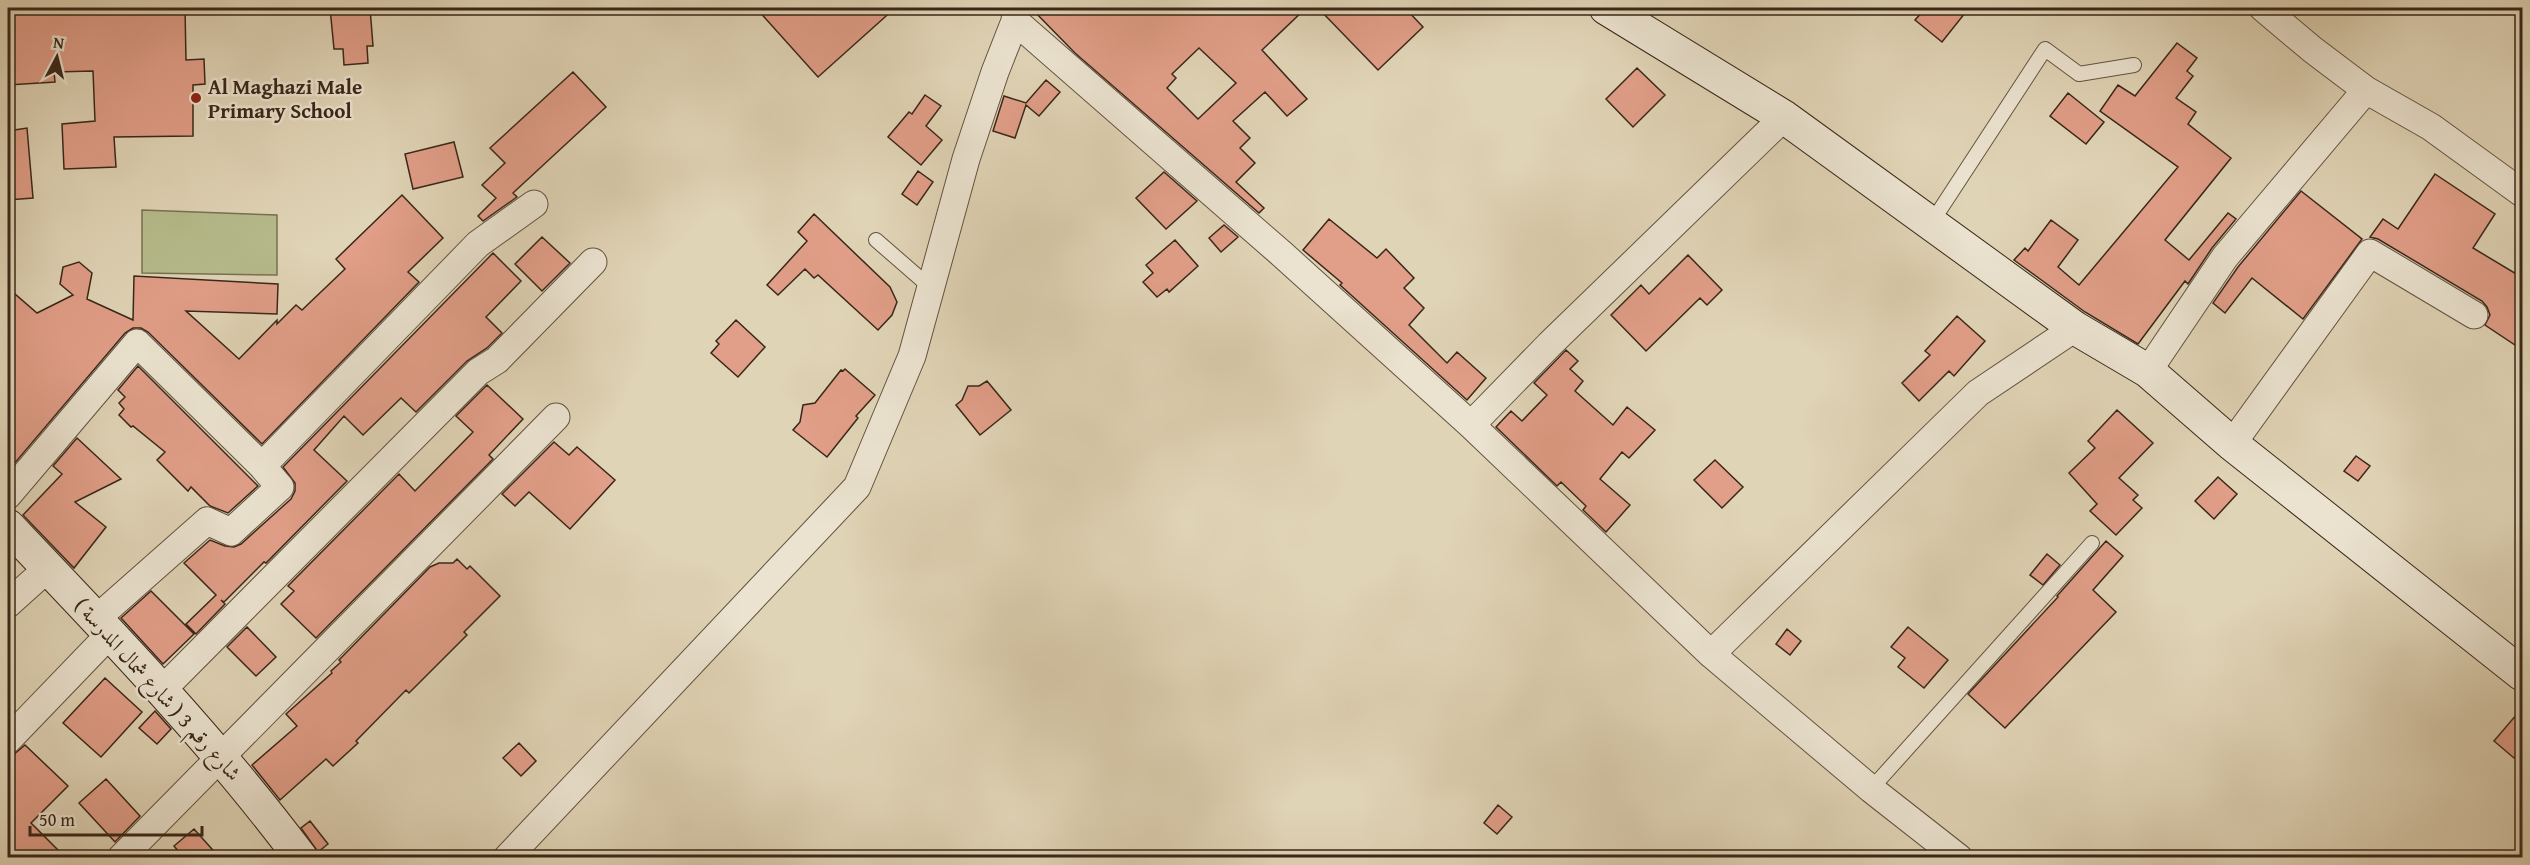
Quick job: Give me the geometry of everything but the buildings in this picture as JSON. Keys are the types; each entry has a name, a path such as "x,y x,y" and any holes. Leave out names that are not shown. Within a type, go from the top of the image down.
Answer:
{"street":[{"path":"1606,8 1784,117 1932,222 2075,328 2148,371 2232,444 2523,674"},
{"path":"2263,8 2366,90 2431,127 2523,193"},
{"path":"510,856 774,572 857,487 912,356 966,159 1016,14 1471,425 1711,654 1871,789 1959,858"},
{"path":"2148,371 2225,257 2366,90"},
{"path":"1471,425 1784,117"},
{"path":"262,466 478,244 534,204"},
{"path":"2232,444 2370,253 2474,315"},
{"path":"162,690 470,381 496,360 593,262"},
{"path":"1711,654 1978,393 2075,328"},
{"path":"8,495 137,343 262,466 280,487 231,532 207,521 103,627 8,740"},
{"path":"122,858 556,417"},
{"name":"شارع رقم 3 ( شارع شمال المدرسة )","path":"8,526 162,690 221,757 301,858"},
{"path":"8,604 48,568"}],"lane":[{"path":"1932,222 2045,49 2079,74 2134,65"},
{"path":"876,240 930,287"},
{"path":"1871,789 2092,543"}],"green space":[{"path":"142,210 277,215 277,275 142,273"}],"place":[{"name":"Al Maghazi Male Primary School","path":"196,98"}]}
